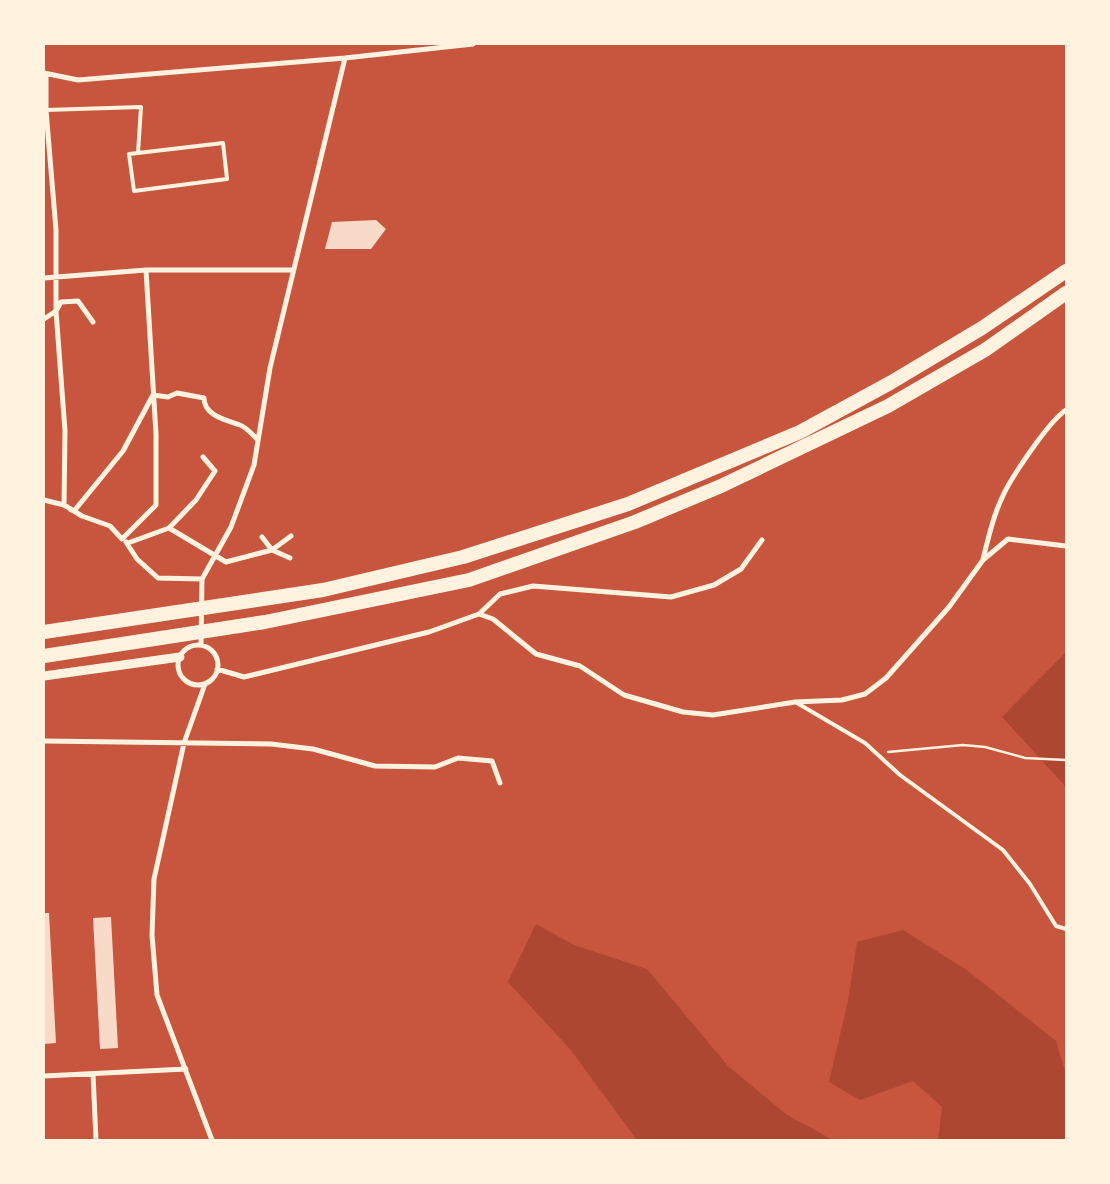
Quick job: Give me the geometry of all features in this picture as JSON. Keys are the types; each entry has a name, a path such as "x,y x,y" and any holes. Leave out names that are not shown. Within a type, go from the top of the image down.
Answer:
{"highway":[{"path":"44,632 323,590 463,557 628,504 800,432 890,383 982,328 1066,272"},
{"path":"44,656 265,622 469,580 635,522 721,486 888,406 985,350 1066,293"}],"street":[{"path":"64,505 65,431 56,310 56,230 46,110 45,74 78,80 345,58 473,44"},
{"path":"201,645 202,579 231,527 254,465 270,368 292,270 345,58"},
{"path":"44,278 146,270 292,270"},
{"path":"122,539 156,505 156,434 146,270"},
{"path":"44,319 56,310 61,302 78,301 93,322"},
{"path":"153,394 168,397 177,393 204,398 204,404 212,413 227,422 241,425 258,440"},
{"path":"70,509 74,511 123,451 153,394"},
{"path":"982,560 1001,500 1039,440 1059,415 1066,410"},
{"path":"128,542 170,528 196,500 214,471 204,457"},
{"path":"44,500 64,505 82,516 110,526 122,539 128,542 137,559 158,578 202,579"},
{"path":"170,528 226,562 272,550 291,536"},
{"path":"262,537 272,550 290,558"},
{"path":"479,614 493,619 536,654 580,666 624,695 683,712 713,715 795,702 842,700 865,694 886,678 936,621 982,560 1008,539 1066,546"},
{"path":"218,669 244,677 428,632 479,614 500,594 533,586 610,594 671,597 680,595 714,585 741,569 762,540"},
{"path":"44,676 180,657 189,648 201,645 216,657 218,669 211,680 205,684 192,684 186,681 179,670 180,657"},
{"path":"205,684 184,743 154,879 152,935 157,995 212,1140"},
{"path":"44,741 271,744 313,749 375,766 434,767 458,758 492,761 500,784"},
{"path":"44,1076 186,1069"},
{"path":"93,1074 96,1140"}],"lane":[{"path":"46,110 141,107 138,153"},
{"path":"223,143 227,179 134,191 129,154 138,153 223,143"},
{"path":"795,702 865,743 900,776 1002,850 1030,884 1056,926 1066,929"}],"path":[{"path":"876,753 963,745 985,746 1025,758 1066,760"}],"shaded area":[{"path":"1066,652 1066,787 1002,717"},
{"path":"536,924 574,945 647,969 728,1066 787,1115 833,1140 637,1140 570,1049 508,982"},
{"path":"903,930 968,971 1056,1041 1066,1074 1066,1140 938,1140 942,1107 913,1081 860,1100 829,1082 848,1001 857,942"}],"building":[{"path":"376,220 386,229 371,249 325,249 332,222"},
{"path":"44,913 49,913 56,1043 44,1044"},
{"path":"111,917 118,1048 100,1049 93,918"}]}
